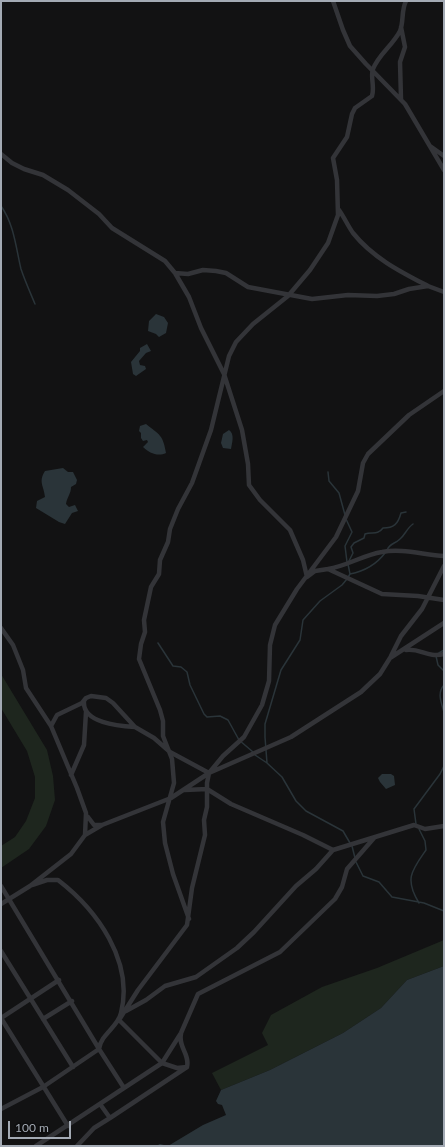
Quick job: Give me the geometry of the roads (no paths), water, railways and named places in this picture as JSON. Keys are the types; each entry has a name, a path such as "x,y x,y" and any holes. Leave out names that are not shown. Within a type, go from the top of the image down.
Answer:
{"street":[{"path":"333,1 350,46 401,100 412,114 444,170"},
{"path":"401,100 400,62 405,47 401,27 403,7 406,1"},
{"path":"189,919 173,874 165,843 163,822 174,783 170,752 163,736 163,721 160,710 142,669 139,650 145,632 144,620 151,587 159,574 160,560 168,542 178,509 192,483 211,430 229,356 239,336 288,296 323,252 338,220 337,180 333,158 347,137 352,114 355,108 372,96 374,84 372,70 385,48 397,35 401,27"},
{"path":"429,145 444,156"},
{"path":"1,154 12,163 24,169 43,175 68,190 99,214 112,228 165,261 176,273 189,297 224,374 242,430 248,464 249,485 260,500 290,530 307,576"},
{"path":"338,208 353,233 393,269 444,292"},
{"path":"176,273 188,274 203,270 216,271 226,274 248,287 288,296 312,299 348,295 377,296 394,294 409,289 428,286"},
{"path":"1,1109 43,1087 99,1049 102,1041 124,1013 138,990 187,925 192,888 205,835 204,820 207,808 209,773 223,756 244,737 262,705 269,681 270,645 275,625 297,589 336,537 358,491 363,463 368,454 409,414 444,391"},
{"path":"307,576 315,571 341,567 381,552 393,550 444,556"},
{"path":"1,904 30,886 71,854 85,835 102,825 171,798 209,773 291,737 361,692 380,674 401,636 422,609 444,566"},
{"path":"328,569 382,594 429,597 444,600"},
{"path":"1,623 3,630 16,652 23,670 26,688 51,726 90,822 94,825 102,825"},
{"path":"390,658 444,623"},
{"path":"403,650 414,649 429,656 444,654"},
{"path":"51,726 57,715 91,696 106,698 113,703 136,727 154,738 170,752 209,773"},
{"path":"71,775 84,745 86,712 84,701"},
{"path":"86,712 108,723 136,727"},
{"path":"182,791 191,789 207,789 231,804 303,834 333,850"},
{"path":"85,835 86,813"},
{"path":"124,1013 165,986 196,977 237,948 254,932 296,886 316,869 333,850 414,825 424,829 444,826"},
{"path":"77,1146 94,1128 187,1067 189,1060 180,1042 182,1033 198,994 280,952 335,899 342,887 347,869 374,838"},
{"path":"30,886 47,880 58,880 88,907 111,939 122,977 124,995 119,1020"},
{"path":"1,886 124,1088"},
{"path":"1,951 73,1067"},
{"path":"59,980 1,1018 68,1126"},
{"path":"43,1019 72,1002"},
{"path":"119,1020 162,1063 177,1068 187,1067"},
{"path":"36,1146 162,1063 182,1033"},
{"path":"100,1104 110,1118"}],"waterway":[{"path":"1,206 12,228 21,269 35,304"},
{"path":"328,472 329,481 339,493 345,515"},
{"path":"349,561 353,553 351,547 354,543 364,538 365,534 377,533 383,528 395,525 401,513 406,512"},
{"path":"346,519 352,532 345,546 347,562"},
{"path":"387,550 398,541 413,524"},
{"path":"350,574 370,567 385,553"},
{"path":"348,564 350,574 347,579 342,585 320,601 303,620 300,640 281,670 265,724 265,737 267,763 282,777 296,801 306,811 343,831 350,843"},
{"path":"158,643 173,666 181,667 187,672 190,685 204,714 207,717 220,716 228,720 239,740 253,752"},
{"path":"439,653 444,650"},
{"path":"436,656 438,665 444,671"},
{"path":"444,685 440,694 444,712"},
{"path":"444,749 444,755"},
{"path":"255,755 267,763"},
{"path":"416,824 414,809 440,774 444,766"},
{"path":"419,829 425,841 426,850 414,869 411,881 414,895 419,903"},
{"path":"352,846 355,858"},
{"path":"356,862 363,876 379,882 392,897 424,903 444,911"}]}
